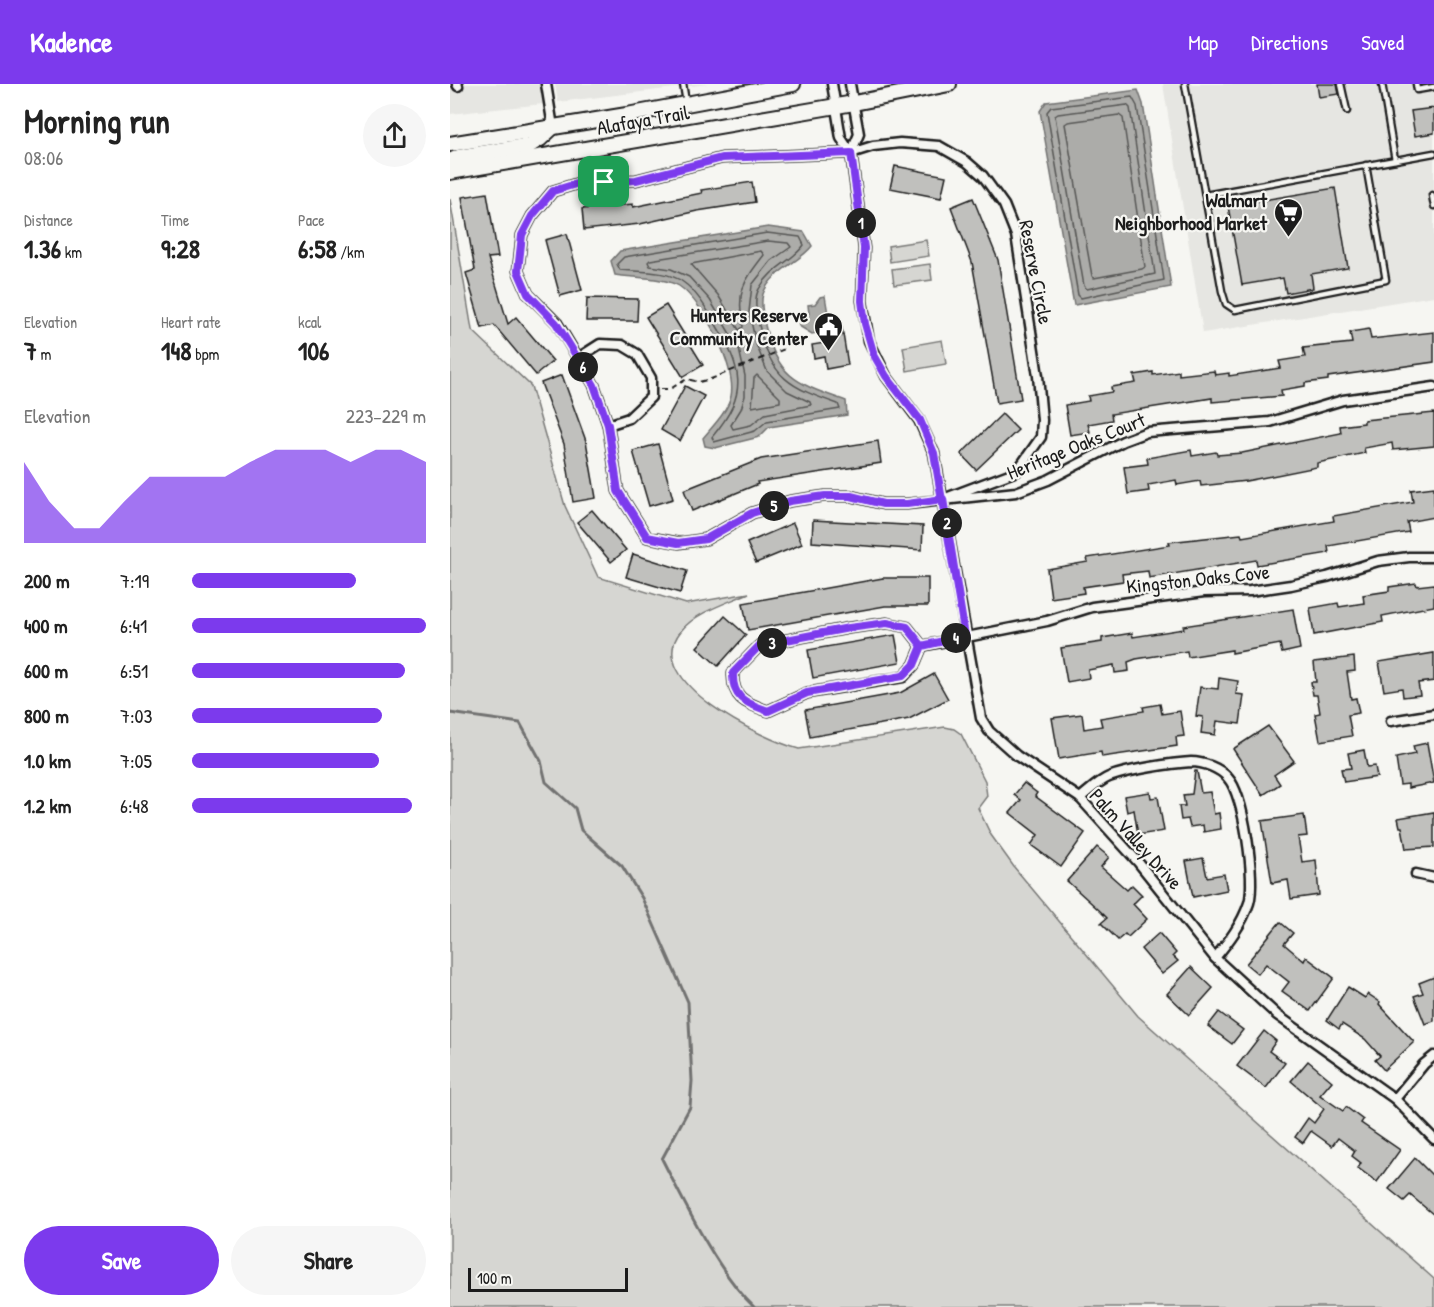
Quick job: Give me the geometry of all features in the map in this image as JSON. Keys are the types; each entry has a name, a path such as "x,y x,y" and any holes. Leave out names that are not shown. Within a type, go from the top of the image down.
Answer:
{"main road":[{"name":"Alafaya Trail","path":"450,144 793,84"},
{"name":"Alafaya Trail","path":"450,172 854,103 948,84"},
{"path":"450,161 459,157 530,145 540,140 553,127"}],"street":[{"path":"546,84 553,127"},
{"name":"Palm Valley Drive","path":"832,84 841,138 851,153 864,248 862,301 869,341 886,376 909,404 928,437 943,499 976,702 981,718 989,731 1017,756 1080,798 1137,862 1215,958 1277,1014 1395,1099 1434,1139"},
{"name":"Palm Valley Drive","path":"850,84 859,134 851,153"},
{"name":"Reserve Circle","path":"900,143 939,146 968,162 1004,205 1016,235 1038,376 1042,420 1041,437 1017,471 943,499 907,504 883,504 851,496 825,496 790,501 752,513 706,539 678,543 647,537 618,491 608,425 594,385 556,323 528,294 518,271 522,235 532,216 553,191 579,183 636,180 722,158 851,153 873,146 900,143"},
{"path":"578,358 600,344 622,345 637,354 651,378 651,397 629,418 608,425"},
{"name":"Heritage Oaks Court","path":"943,499 1016,492 1048,480 1123,441 1147,432 1270,422 1342,400 1434,387"},
{"name":"Kingston Oaks Cove","path":"922,646 1047,621 1092,608 1204,592 1250,591 1291,585 1327,577 1378,561 1434,557"},
{"path":"887,623 907,627 922,646 914,665 903,676 807,693 768,711 747,704 737,695 733,683 733,673 760,645 790,638 887,623"},
{"path":"1391,721 1434,714"},
{"path":"1080,798 1107,777 1134,770 1191,762 1205,764 1229,778 1239,800 1253,883 1249,902 1235,934 1215,958"},
{"path":"1416,874 1434,878"},
{"path":"1395,1099 1424,1064 1434,1056"}],"lane":[{"path":"683,84 687,104"},
{"path":"1185,84 1222,291 1226,304 1235,310 1296,300 1386,280 1366,165"},
{"path":"1341,84 1347,111"},
{"path":"1382,84 1395,160"},
{"path":"1416,84 1417,90 1434,87"},
{"path":"1205,195 1434,153"},
{"path":"1432,195 1434,206"}],"path":[{"path":"651,388 670,389 687,379 699,382 711,379 787,348"}],"shaded area":[{"path":"450,84 540,84 543,104 450,114"},
{"path":"555,84 708,84 558,102"},
{"path":"1163,84 1434,84 1434,296 1203,333"},
{"path":"450,199 472,330 531,386 565,506 598,577 686,604 749,593 703,613 681,631 673,650 677,669 691,688 735,721 760,734 799,749 945,727 961,734 985,781 987,796 978,808 991,835 1014,867 1138,1016 1434,1279 1434,1307 450,1307"},
{"path":"926,240 929,256 890,262 888,246"},
{"path":"930,264 932,280 894,285 892,269"},
{"path":"942,340 946,364 907,371 903,347"}],"water":[{"path":"1138,90 1143,104 1171,287 1074,305 1040,111 1046,102"},
{"path":"768,227 804,232 812,246 772,279 763,294 763,314 770,343 776,357 792,377 815,390 846,401 847,415 769,427 759,437 715,448 705,446 703,438 723,413 731,396 729,369 708,320 679,286 657,279 615,275 611,261 620,251"},
{"path":"825,296 828,314 819,322 821,332 812,334 799,326 797,316 809,314 808,305 815,304 820,297"}],"building":[{"path":"1317,84 1337,84 1339,94 1319,97"},
{"path":"1434,108 1434,133 1415,136 1411,111"},
{"path":"895,166 946,176 941,198 890,188"},
{"path":"752,182 755,202 697,211 640,224 584,230 582,209 633,204 633,207 702,193 701,190"},
{"name":"Walmart Neighborhood Market","path":"1335,188 1348,268 1311,274 1313,288 1286,293 1283,278 1242,285 1228,206"},
{"path":"487,193 498,257 488,258 508,324 516,317 553,361 536,375 494,325 482,328 466,273 475,270 462,197"},
{"path":"973,198 998,260 1021,399 997,403 972,262 951,207"},
{"path":"567,234 582,290 560,296 545,240"},
{"path":"587,298 638,299 637,321 586,321"},
{"path":"666,305 703,365 683,377 646,317"},
{"name":"Hunters Reserve Community Center","path":"842,328 848,365 826,369 824,356 814,358 812,345 831,342 829,330"},
{"path":"1369,329 1371,339 1434,332 1434,362 1328,377 1328,380 1305,383 1305,386 1281,390 1282,396 1212,402 1212,398 1111,414 1112,420 1088,424 1090,432 1070,435 1065,405 1089,401 1088,396 1112,392 1111,387 1136,383 1134,375 1179,371 1179,375 1214,371 1215,375 1229,373 1229,376 1281,368 1279,361 1305,357 1303,348 1352,343 1350,332"},
{"path":"562,375 586,441 596,498 573,502 564,444 541,383"},
{"path":"685,386 704,396 680,441 661,430"},
{"path":"1434,413 1434,446 1393,450 1392,443 1364,448 1365,453 1317,463 1317,467 1246,481 1201,486 1200,481 1177,485 1176,480 1148,485 1149,491 1128,494 1124,467 1148,464 1147,458 1191,450 1192,456 1216,452 1217,455 1242,453 1341,433 1340,426 1364,423 1364,420"},
{"path":"1002,414 1018,430 976,470 961,454"},
{"path":"878,441 881,463 757,482 758,484 692,511 684,490 761,459"},
{"path":"658,444 673,499 649,506 633,451"},
{"path":"1434,487 1434,517 1407,522 1409,532 1328,546 1329,553 1257,565 1256,560 1149,578 1148,571 1122,574 1123,581 1083,587 1084,593 1051,598 1047,569 1088,562 1087,558 1170,545 1169,542 1241,534 1242,537 1334,521 1333,516 1413,502 1411,490"},
{"path":"592,510 626,550 611,562 577,522"},
{"path":"813,520 923,526 922,550 812,542"},
{"path":"793,523 802,544 756,563 747,543"},
{"path":"633,554 687,571 680,593 626,577"},
{"path":"883,578 928,578 928,606 885,606 748,630 743,603"},
{"path":"1416,583 1417,586 1434,584 1434,606 1382,616 1383,622 1314,635 1310,608 1338,603 1339,607 1364,603 1363,595 1389,591 1389,587"},
{"path":"1293,609 1300,649 1282,653 1280,644 1232,653 1232,650 1188,657 1187,651 1136,659 1128,662 1129,671 1115,673 1114,665 1088,670 1089,678 1067,682 1061,648 1102,642 1102,638 1132,633 1133,637 1184,629 1183,626"},
{"path":"725,616 746,635 718,666 697,647"},
{"path":"895,635 900,662 813,678 808,650"},
{"path":"1434,653 1434,681 1418,683 1420,695 1403,697 1402,688 1384,691 1379,662"},
{"path":"1354,657 1355,671 1347,672 1351,699 1356,698 1359,713 1348,715 1352,736 1320,741 1315,714 1320,713 1317,695 1313,695 1311,682 1316,682 1314,662"},
{"path":"934,674 948,699 909,719 810,737 805,710 900,693"},
{"path":"1219,678 1238,681 1236,694 1244,695 1240,724 1217,721 1215,735 1201,733 1203,717 1196,716 1200,687 1218,689"},
{"path":"1160,704 1162,714 1180,711 1184,736 1176,737 1177,746 1102,757 1101,752 1059,759 1052,718 1082,714 1084,729 1102,726 1100,718 1144,711 1143,707"},
{"path":"1268,726 1294,761 1274,775 1280,784 1263,795 1233,749"},
{"path":"1427,743 1434,783 1408,788 1408,784 1400,785 1396,758 1415,754 1413,746"},
{"path":"1364,750 1367,767 1375,766 1377,777 1344,782 1341,769 1351,768 1348,753"},
{"path":"1195,771 1197,771 1201,793 1210,792 1214,814 1219,813 1221,829 1204,832 1203,825 1190,827 1188,819 1181,820 1179,806 1185,806 1183,795 1192,794"},
{"path":"1024,783 1037,793 1035,796 1085,833 1061,867 1031,845 1038,835 1010,813 1021,800 1014,795"},
{"path":"1150,792 1151,798 1158,797 1164,831 1138,835 1134,810 1127,812 1124,796"},
{"path":"1434,812 1434,847 1406,849 1398,818"},
{"path":"1304,815 1307,836 1298,837 1302,862 1316,860 1319,895 1291,899 1288,880 1272,883 1262,821"},
{"path":"1097,847 1109,857 1101,867 1127,890 1132,885 1142,895 1133,904 1147,919 1128,937 1125,934 1118,940 1101,923 1107,918 1067,881"},
{"path":"1203,858 1207,877 1224,874 1227,890 1193,897 1186,861"},
{"path":"1280,922 1293,933 1284,944 1304,961 1306,957 1334,978 1310,1011 1282,991 1289,982 1266,964 1258,974 1246,964"},
{"path":"1159,933 1176,953 1173,956 1178,961 1162,974 1141,949"},
{"path":"1191,967 1213,988 1189,1015 1167,994"},
{"path":"1434,977 1434,1021 1425,1024 1414,996 1423,993 1419,983"},
{"path":"1348,987 1365,998 1368,994 1380,1002 1379,1004 1414,1042 1384,1070 1375,1060 1380,1056 1365,1039 1342,1024 1339,1029 1327,1020"},
{"path":"1219,1012 1243,1030 1232,1044 1208,1026"},
{"path":"1264,1031 1276,1041 1269,1051 1285,1063 1266,1088 1237,1066"},
{"path":"1308,1061 1332,1081 1320,1095 1343,1111 1346,1107 1363,1120 1361,1123 1400,1150 1377,1182 1358,1168 1361,1163 1352,1156 1355,1151 1338,1138 1332,1146 1311,1131 1303,1143 1295,1137 1308,1118 1314,1123 1324,1109 1291,1081"},
{"path":"1415,1158 1434,1177 1434,1215 1410,1195 1404,1201 1389,1189"}],"waterway":[{"path":"450,713 520,723 541,761 546,782 575,808 581,830 622,866 642,898 688,1002 692,1081 690,1107 662,1159 715,1257 754,1307"}],"place":[{"name":"Walmart Neighborhood Market","path":"1288,238"},
{"name":"Hunters Reserve Community Center","path":"829,352"}],"route":[{"path":"604,182 579,183 553,191 532,216 522,235 518,271 528,294 556,323 594,385 608,425 618,491 647,537 678,543 706,539 752,513 790,501 825,496 851,496 883,504 907,504 943,499 954,568 965,636 922,646 914,665 903,676 807,693 768,711 747,704 737,695 733,673 760,645 887,623 907,627 922,646 965,636 943,499 938,469 934,453 920,420 886,376 869,341 862,301 864,248 851,153 722,158 636,180 604,182"}]}
